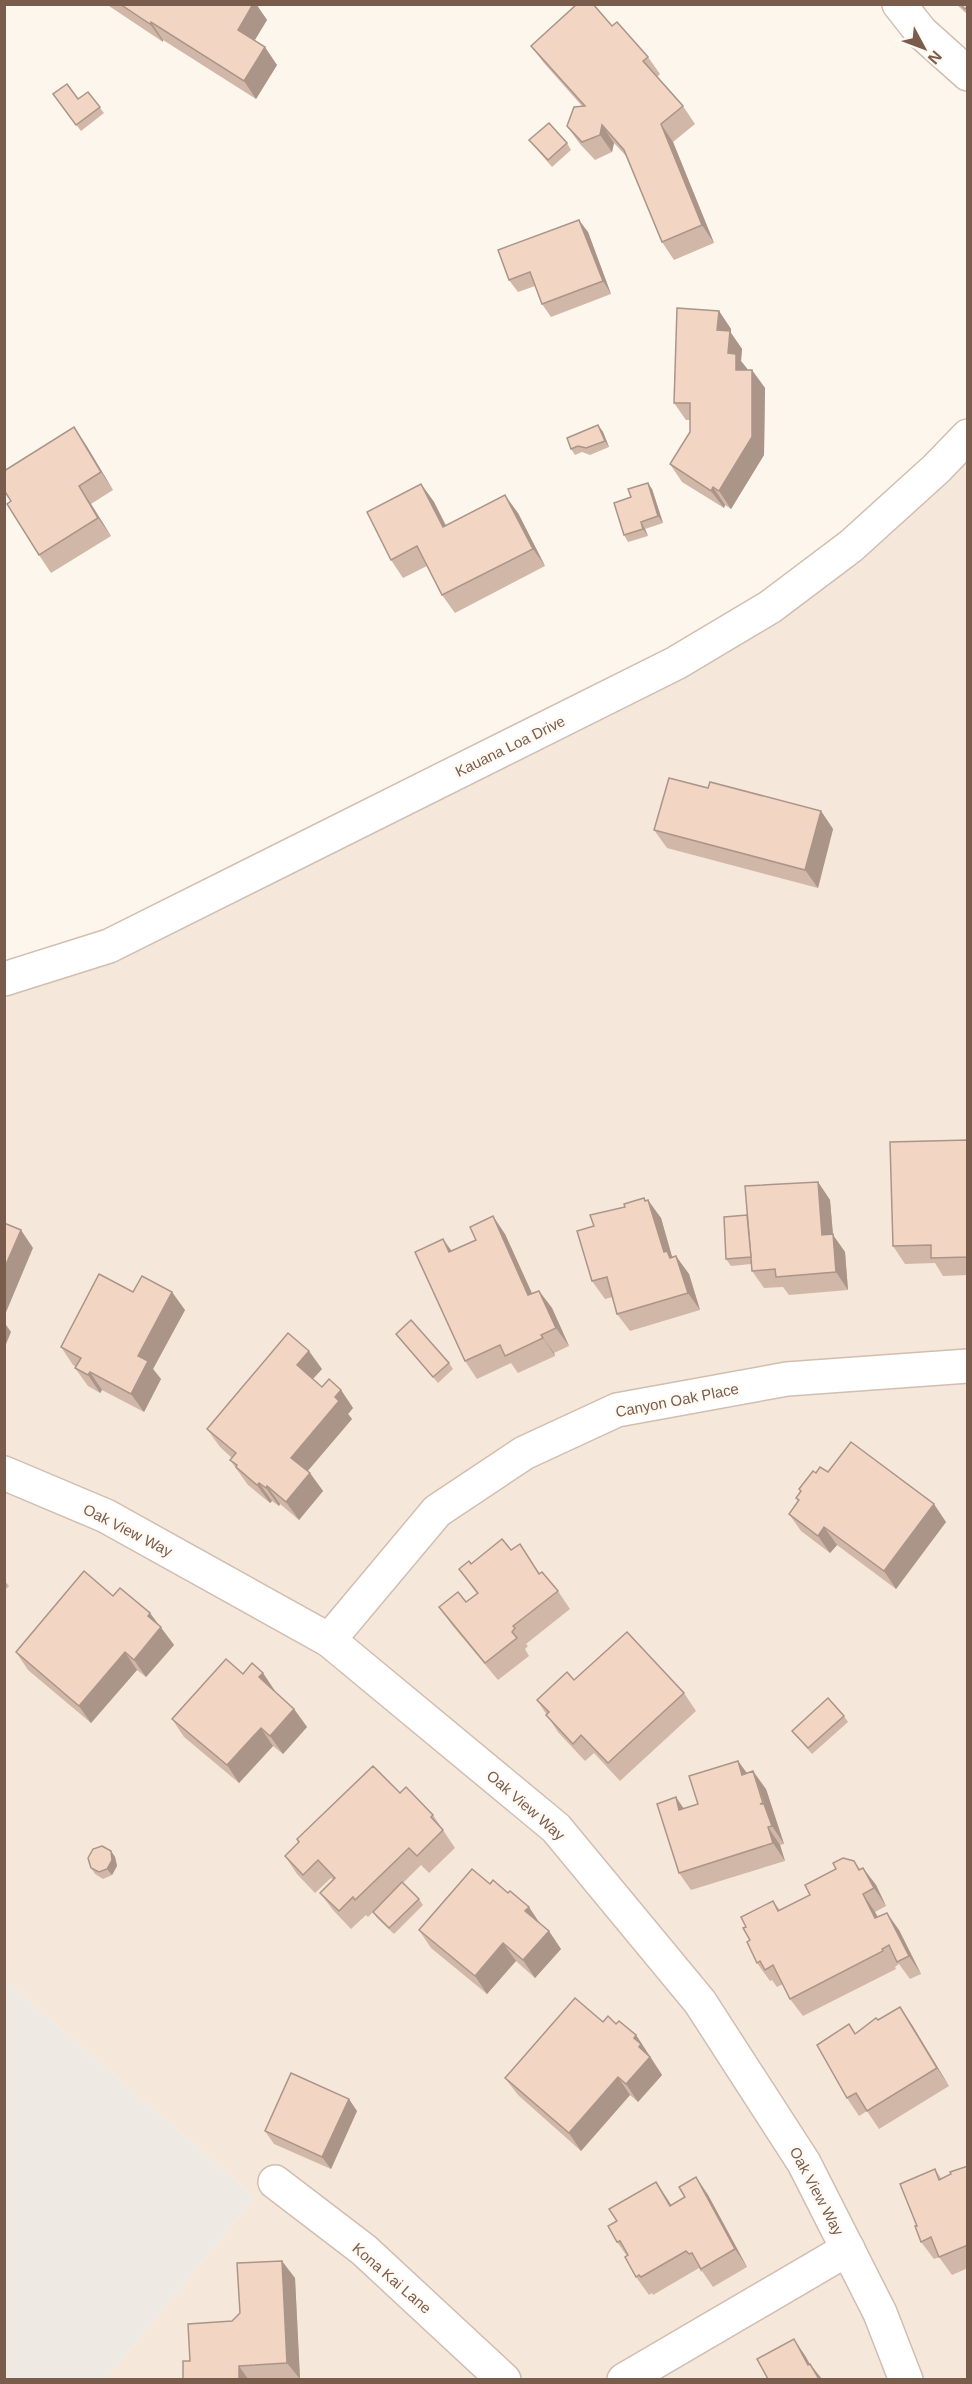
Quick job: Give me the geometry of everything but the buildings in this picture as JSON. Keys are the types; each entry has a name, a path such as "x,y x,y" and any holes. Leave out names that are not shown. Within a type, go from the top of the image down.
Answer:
{"street":[{"path":"899,4 921,32 968,74"},
{"name":"Kauana Loa Drive","path":"4,979 109,946 676,663 770,607 851,546 936,469 968,435"},
{"name":"Canyon Oak Place","path":"328,1640 437,1511 524,1453 617,1410 788,1379 968,1366"},
{"name":"Oak View Way","path":"4,1473 106,1516 328,1640 556,1828 700,2002 804,2163 880,2313 906,2379"},
{"name":"Kona Kai Lane","path":"275,2182 363,2250 504,2379"},
{"path":"624,2379 848,2249"}],"shaded area":[{"path":"967,436 967,2379 106,2379 255,2197 5,1980 5,979 676,663"},
{"path":"5,1980 255,2197 106,2379 5,2379"}]}
